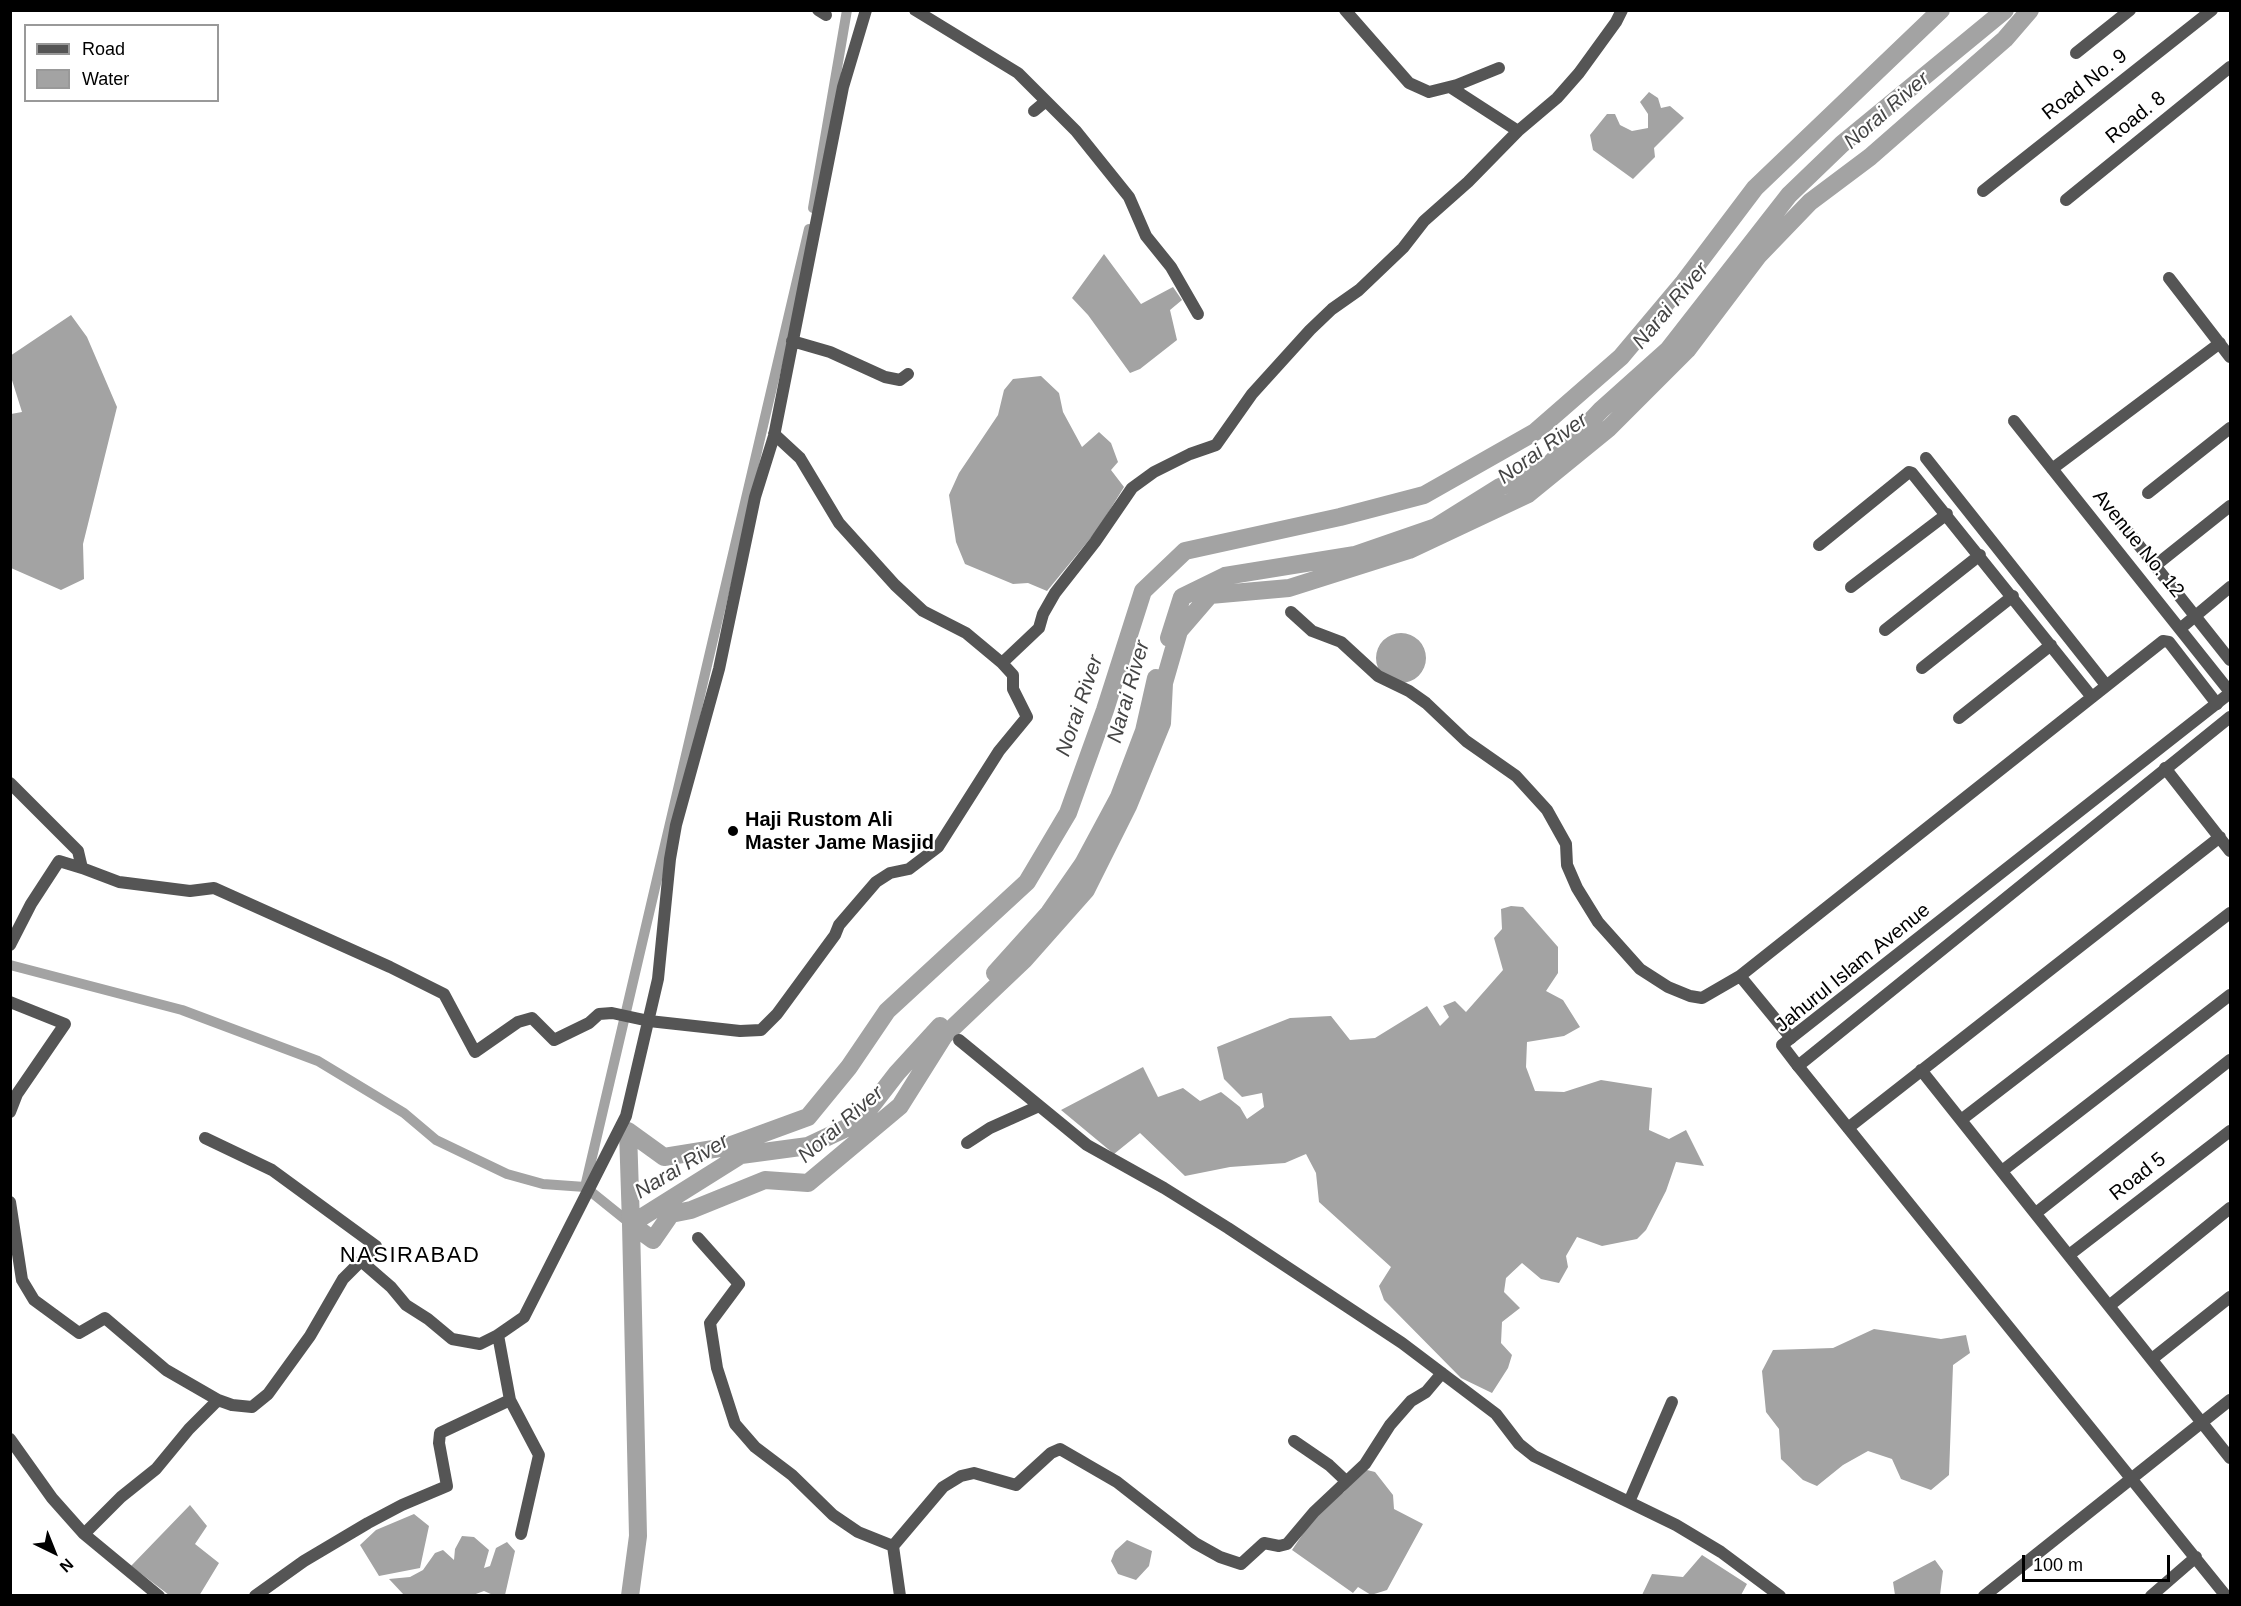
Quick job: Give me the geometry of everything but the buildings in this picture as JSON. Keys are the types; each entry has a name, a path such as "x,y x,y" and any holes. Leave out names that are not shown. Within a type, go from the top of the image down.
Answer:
{"street":[{"path":"361,1261 391,1287 406,1305 428,1319 452,1339 480,1344 498,1335 524,1317 626,1116 658,979 670,859 676,825 719,669 755,497 774,434 843,87 866,10"},
{"path":"915,10 1005,63 1081,136 1117,180 1136,209 1146,236 1171,267 1198,314"},
{"path":"1345,10 1409,83 1429,92 1450,87 1499,68"},
{"path":"1002,663 1039,628 1043,614 1055,593 1095,542 1132,488 1154,472 1190,454 1216,445 1252,394 1288,352 1332,309 1359,290 1402,248 1424,221 1468,182 1518,131 1557,98 1579,73 1616,22 1622,10"},
{"path":"2076,53 2130,10"},
{"name":"Road No. 9","path":"1983,190 2212,10"},
{"name":"Road. 8","path":"2066,200 2230,67"},
{"path":"1450,87 1518,131"},
{"path":"1034,111 1046,100"},
{"path":"2169,278 2230,357"},
{"path":"792,341 806,343 830,352 885,377 900,380 908,374"},
{"path":"2052,469 2220,343"},
{"name":"Avenue No. 12","path":"2014,421 2181,628 2227,698"},
{"path":"2148,493 2230,428"},
{"path":"10,945 31,904 59,861 119,882 190,891 214,888 390,967 444,993 475,1052 518,1022 532,1018 554,1040 589,1023 598,1014 612,1013 650,1021 740,1031 761,1030 777,1014 835,935 839,925 876,882 890,873 909,869 938,847 999,751 1028,717 1013,689 1013,675 966,633 923,611 895,585 839,523 800,458 774,434"},
{"path":"1926,458 2106,685"},
{"path":"1819,545 1909,472 1914,474 2091,696"},
{"path":"2156,565 2230,506"},
{"path":"1851,587 1947,514"},
{"name":"Avenue No. 12","path":"2122,524 2230,660"},
{"path":"1885,630 1980,555"},
{"path":"2181,628 2230,587"},
{"path":"1922,668 2013,596"},
{"path":"1291,612 1312,631 1341,642 1378,676 1409,691 1426,703 1466,741 1516,776 1547,810 1566,844 1567,865 1576,888 1598,922 1640,969 1668,987 1702,998 1740,976 2091,696 2166,640 2227,698"},
{"path":"1959,718 2051,645"},
{"name":"Jahurul Islam Avenue","path":"2227,698 1782,1046 1798,1066 2230,717"},
{"path":"2165,768 2230,851"},
{"path":"10,783 78,851 82,868"},
{"path":"1848,1128 2220,837"},
{"path":"1961,1120 2230,913"},
{"path":"1740,976 1791,1038"},
{"path":"2002,1171 2230,995"},
{"path":"10,1002 65,1024 17,1094 10,1112"},
{"path":"959,1040 1087,1145 1164,1188 1269,1257 1312,1282 1442,1373 1496,1413 1519,1444 1534,1456 1629,1502 1721,1552 1780,1596"},
{"path":"2036,1213 2230,1060"},
{"path":"1798,1066 2226,1596"},
{"path":"1921,1070 2230,1458"},
{"path":"967,1143 990,1128 1039,1106"},
{"name":"Road 5","path":"2069,1255 2230,1131"},
{"path":"10,1202 22,1281 34,1300 79,1333 105,1318 165,1370 232,1406 252,1407 268,1394 310,1336 343,1279 376,1246 272,1170 205,1138"},
{"path":"2109,1306 2230,1208"},
{"path":"698,1238 739,1284 710,1323 717,1368 735,1424 755,1447 792,1475 833,1515 858,1532 893,1550"},
{"path":"2152,1359 2230,1297"},
{"path":"498,1335 510,1400 539,1455 521,1534"},
{"path":"900,1596 893,1550 943,1487 961,1476 974,1473 1016,1485 1051,1453 1060,1449 1117,1482 1195,1543 1238,1564 1244,1563 1264,1543 1278,1546 1287,1544 1314,1512 1365,1464 1390,1425 1411,1401 1426,1392 1442,1373"},
{"path":"84,1534 122,1497 156,1469 189,1429 218,1400"},
{"path":"255,1596 304,1561 368,1523 402,1505 447,1486 439,1443 440,1433 510,1400"},
{"path":"1984,1596 2230,1400"},
{"path":"1629,1502 1672,1402"},
{"path":"10,1439 52,1498 84,1534 159,1596"},
{"path":"1294,1442 1329,1465 1346,1481"},
{"path":"2151,1596 2196,1557"}],"water":[{"path":"1649,92 1658,98 1661,108 1670,106 1684,118 1654,148 1655,157 1633,179 1593,150 1590,135 1607,114 1615,114 1620,125 1632,131 1648,128 1648,114 1640,102"},
{"path":"1104,254 1141,304 1173,287 1182,300 1170,310 1177,340 1140,369 1130,373 1088,315 1072,298"},
{"path":"71,315 87,337 117,407 83,544 84,579 61,590 11,568 11,414 22,412 11,377 10,356"},
{"path":"1041,376 1059,393 1063,412 1082,447 1099,432 1111,443 1118,462 1111,470 1124,487 1098,529 1047,591 1028,583 1013,584 965,564 956,542 949,495 959,473 998,415 1004,390 1013,379"},
{"path":"1401,633 1419,640 1426,658 1419,676 1401,683 1383,676 1376,658 1383,640"},
{"path":"1511,906 1523,907 1558,947 1558,973 1546,991 1563,1000 1580,1027 1564,1036 1527,1042 1526,1067 1535,1091 1564,1092 1601,1080 1652,1088 1649,1130 1669,1139 1686,1130 1704,1166 1676,1162 1666,1191 1646,1230 1637,1239 1602,1246 1577,1237 1566,1256 1568,1267 1559,1283 1541,1279 1522,1263 1506,1278 1504,1292 1520,1308 1502,1322 1501,1343 1512,1355 1508,1368 1492,1393 1461,1378 1384,1300 1379,1286 1391,1267 1319,1202 1316,1173 1306,1154 1285,1163 1230,1167 1185,1176 1140,1133 1114,1154 1061,1110 1143,1067 1158,1097 1183,1088 1200,1101 1221,1092 1240,1107 1247,1119 1264,1107 1262,1093 1242,1097 1224,1079 1217,1047 1290,1018 1331,1016 1350,1040 1375,1038 1427,1006 1440,1026 1449,1017 1443,1006 1455,1001 1466,1012 1503,970 1494,938 1502,929 1501,909"},
{"path":"1874,1329 1941,1339 1966,1335 1970,1353 1953,1365 1949,1475 1931,1490 1901,1479 1892,1459 1868,1451 1843,1465 1817,1486 1803,1480 1781,1459 1779,1429 1766,1412 1762,1371 1773,1350 1833,1348"},
{"path":"1363,1469 1375,1472 1393,1495 1394,1509 1423,1524 1387,1590 1371,1595 1358,1587 1353,1593 1292,1550 1321,1507 1344,1492"},
{"path":"190,1505 207,1526 195,1544 219,1563 199,1596 169,1595 131,1566"},
{"path":"414,1514 429,1526 420,1568 379,1576 360,1545 376,1530"},
{"path":"462,1536 474,1537 489,1550 484,1568 490,1566 496,1548 507,1542 515,1551 505,1595 493,1595 484,1591 473,1595 404,1595 389,1579 410,1577 423,1570 435,1553 443,1550 454,1560 455,1549"},
{"path":"1127,1540 1152,1551 1149,1566 1136,1580 1118,1574 1111,1561 1115,1551"},
{"path":"1702,1555 1747,1584 1741,1595 1642,1595 1652,1574 1683,1577"},
{"path":"1935,1560 1943,1571 1940,1595 1895,1595 1893,1582"}],"waterway":[{"path":"813,208 847,10"},
{"name":"Norai River","path":"1941,10 1755,188 1684,282 1621,357 1535,432 1424,495 1340,517 1185,551 1143,591 1105,710 1068,813 1027,882 887,1011 849,1067 808,1117 726,1147 664,1157 628,1131 631,1224 653,1240 671,1214 691,1210 765,1180 808,1183 900,1106 944,1036 1024,960 1086,890 1128,806 1162,723 1164,683 1179,631 1210,595 1289,588 1409,550 1528,494 1609,428 1687,350 1758,256 1810,202 1870,157 2005,39 2030,10"},
{"name":"Narai River","path":"1169,638 1182,597 1225,576 1355,555 1436,527 1500,487 1548,466 1601,410 1668,350 1789,195 1842,144 2005,10"},
{"path":"585,1187 809,229"},
{"name":"Narai River","path":"995,973 1049,913 1083,864 1119,797 1144,731 1156,678"},
{"path":"10,965 182,1010 318,1061 404,1113 436,1140 507,1174 543,1184 585,1187 631,1224"},
{"name":"Narai River","path":"630,1596 638,1536 631,1224 741,1155 808,1146 859,1122 897,1073 940,1026"}],"place":[{"name":"Haji Rustom Ali Master Jame Masjid","path":"733,831"}],"district":[{"name":"NASIRABAD","path":"410,1256"}]}
